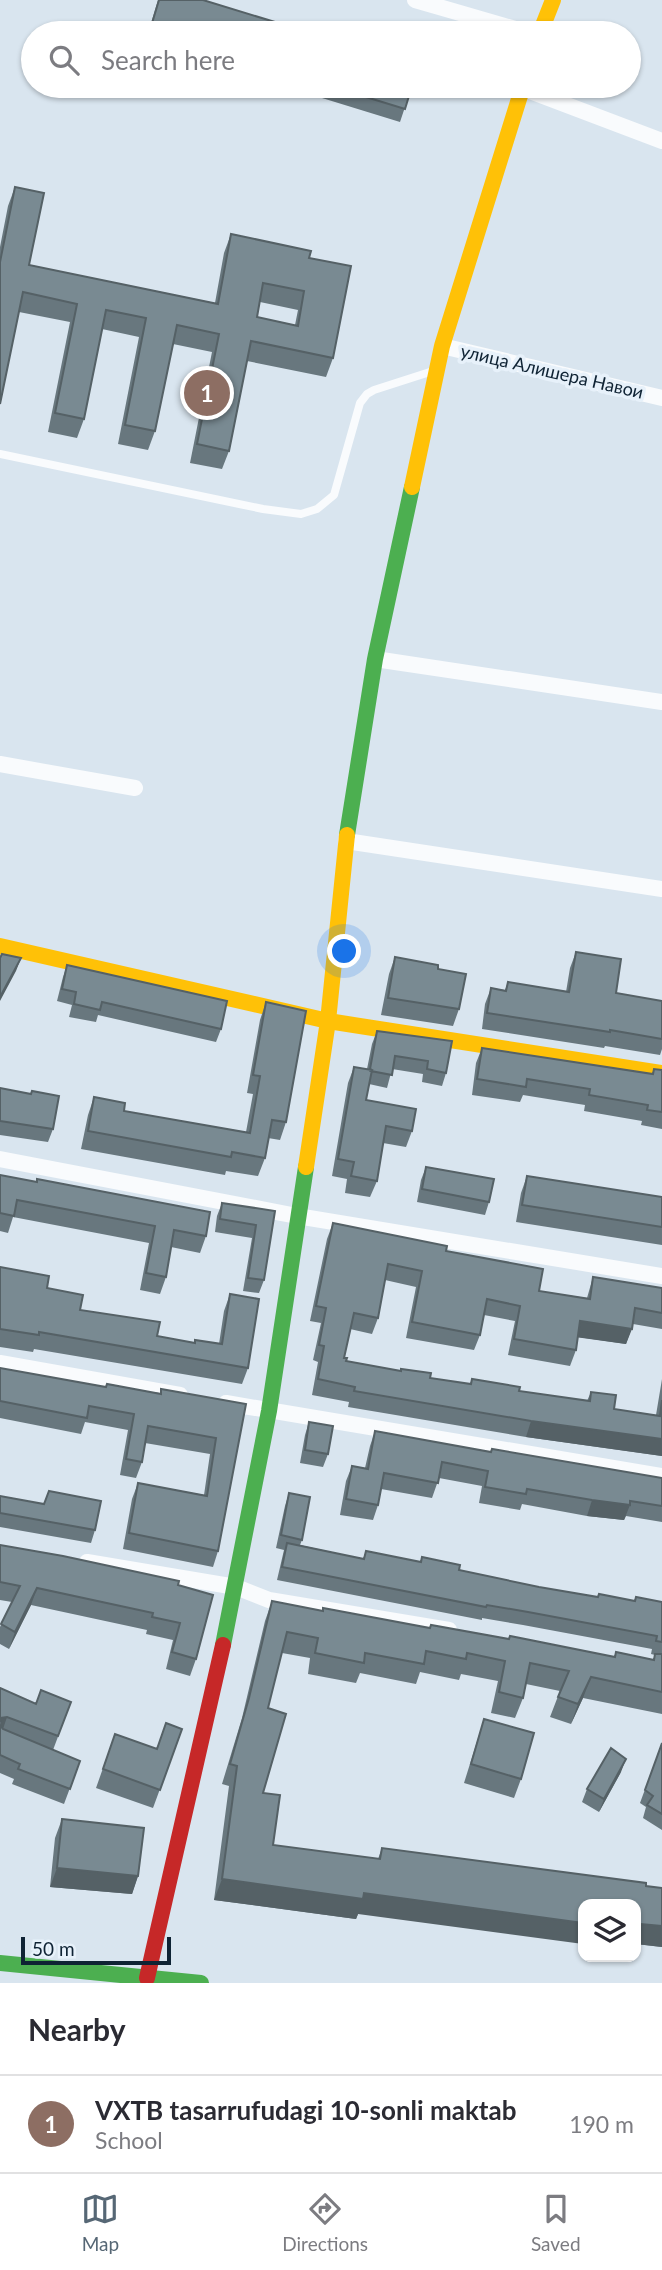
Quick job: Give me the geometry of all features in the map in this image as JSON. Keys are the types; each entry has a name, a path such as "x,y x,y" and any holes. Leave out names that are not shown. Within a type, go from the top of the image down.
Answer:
{"street":[{"path":"415,0 488,21"},
{"path":"545,21 553,0"},
{"path":"147,1978 236,1587 269,1411 328,1021 346,841 375,659 442,346 520,98"},
{"path":"551,98 662,141"},
{"name":"улица Алишера Навои","path":"442,346 662,398"},
{"path":"375,659 662,702"},
{"path":"0,765 135,788"},
{"path":"346,841 662,889"},
{"path":"0,946 328,1021 662,1073"},
{"path":"0,1159 297,1216 662,1276"},
{"path":"0,1363 662,1476"},
{"path":"73,1560 236,1587 269,1600 458,1632"},
{"path":"0,1963 201,1983"}],"lane":[{"path":"0,454 263,509 301,514 317,509 334,495 360,403 367,394 436,370"}],"building":[{"path":"159,0 203,0 272,21 153,21"},
{"path":"369,98 408,98 405,109"},
{"path":"15,187 44,193 29,265 218,304 231,234 311,251 309,258 351,266 333,358 251,341 229,451 197,444 219,334 177,325 155,431 125,425 146,318 106,310 84,419 55,413 77,304 23,292 0,404 0,262","holes":["263,283 304,291 298,326 257,317"]},
{"path":"576,952 621,959 616,993 662,1001 662,1039 487,1013 491,988 506,991 508,982 569,992"},
{"path":"2,954 21,958 0,997 0,958"},
{"path":"395,957 438,965 438,969 466,974 459,1009 388,998"},
{"path":"67,965 227,1001 221,1029 102,1002 100,1010 74,1004 76,992 62,989"},
{"path":"266,1002 306,1011 286,1122 272,1120 265,1158 232,1152 231,1157 88,1131 94,1097 125,1103 124,1111 250,1133 260,1076 253,1075"},
{"path":"377,1031 452,1041 446,1073 427,1069 428,1061 395,1056 392,1075 371,1071"},
{"path":"482,1048 653,1074 654,1069 662,1070 662,1112 647,1110 648,1105 589,1095 590,1089 527,1079 526,1087 477,1079"},
{"path":"354,1067 372,1070 366,1100 416,1109 412,1131 386,1126 377,1181 351,1176 354,1162 338,1159"},
{"path":"0,1088 59,1096 53,1129 0,1121"},
{"path":"426,1167 494,1179 489,1202 422,1189"},
{"path":"0,1175 37,1182 37,1179 210,1212 206,1236 174,1230 166,1277 146,1273 155,1226 17,1200 14,1216 0,1213"},
{"path":"527,1176 662,1197 662,1227 522,1205"},
{"path":"222,1203 275,1211 264,1280 248,1278 256,1225 220,1219"},
{"path":"333,1223 447,1246 446,1251 543,1269 539,1291 590,1299 593,1277 662,1288 662,1313 635,1308 632,1329 580,1321 576,1350 514,1339 520,1306 487,1299 480,1335 412,1322 422,1271 388,1264 378,1318 354,1313 344,1358 347,1358 346,1361 401,1371 431,1373 430,1378 471,1384 472,1379 520,1387 519,1391 590,1401 591,1392 616,1395 614,1409 660,1416 662,1400 662,1439 531,1421 354,1391 355,1387 318,1379 324,1346 319,1345 326,1308 316,1306"},
{"path":"0,1267 49,1276 47,1288 83,1295 80,1310 160,1322 157,1336 195,1343 195,1340 222,1344 230,1294 259,1299 248,1368 39,1332 39,1335 0,1329"},
{"path":"0,1368 106,1387 107,1384 161,1394 161,1389 246,1404 218,1551 129,1533 138,1483 207,1496 216,1438 148,1426 142,1462 126,1459 134,1414 89,1406 87,1418 0,1401"},
{"path":"309,1422 333,1426 328,1454 305,1450"},
{"path":"375,1431 662,1478 662,1506 630,1501 630,1505 527,1489 526,1494 485,1487 488,1471 442,1462 438,1483 384,1473 378,1505 346,1499 352,1466 368,1469"},
{"path":"49,1491 101,1501 95,1530 0,1513 0,1496 44,1504"},
{"path":"289,1493 310,1497 302,1540 281,1535"},
{"path":"287,1543 364,1559 366,1551 421,1562 422,1557 460,1565 459,1570 539,1587 598,1597 599,1594 635,1601 636,1597 662,1602 662,1642 656,1641 657,1636 487,1605 486,1607 282,1567"},
{"path":"0,1545 179,1581 178,1585 213,1595 196,1659 172,1652 180,1623 152,1617 153,1613 37,1588 15,1632 1,1624 20,1586 0,1582"},
{"path":"272,1601 430,1628 431,1625 509,1639 510,1636 615,1657 616,1652 654,1660 655,1654 662,1654 662,1692 591,1677 578,1704 558,1697 569,1671 530,1663 523,1698 499,1692 505,1661 467,1653 466,1659 426,1651 424,1664 365,1653 364,1663 315,1653 318,1638 287,1632 268,1708 286,1714 263,1793 280,1795 273,1845 380,1859 382,1848 646,1883 646,1886 662,1888 662,1926 641,1924 641,1899 578,1899 578,1922 364,1893 363,1899 222,1879 237,1766 230,1764"},
{"path":"0,1688 36,1704 41,1690 71,1702 58,1736 7,1717 1,1718 0,1722"},
{"path":"484,1719 534,1733 521,1779 471,1764"},
{"path":"166,1723 182,1729 160,1790 103,1769 115,1734 157,1749"},
{"path":"0,1725 3,1729 80,1761 70,1789 18,1769 20,1764 0,1755"},
{"path":"662,1743 662,1814 647,1805 653,1796 645,1790"},
{"path":"611,1748 626,1759 604,1799 587,1789"},
{"path":"62,1819 144,1828 138,1876 57,1868"}],"traffic: fast":[{"path":"347,835 375,659 412,487"},
{"path":"223,1645 269,1411 306,1167"},
{"path":"0,1963 201,1983"}],"traffic: slow":[{"path":"545,21 553,0"},
{"path":"412,487 442,346 519,98"},
{"path":"306,1167 328,1021 347,835"},
{"path":"0,946 328,1021 662,1073"}],"traffic: jam":[{"path":"147,1978 223,1645"}],"place":[{"name":"VXTB tasarrufudagi 10-sonli maktab","path":"207,393"}]}
